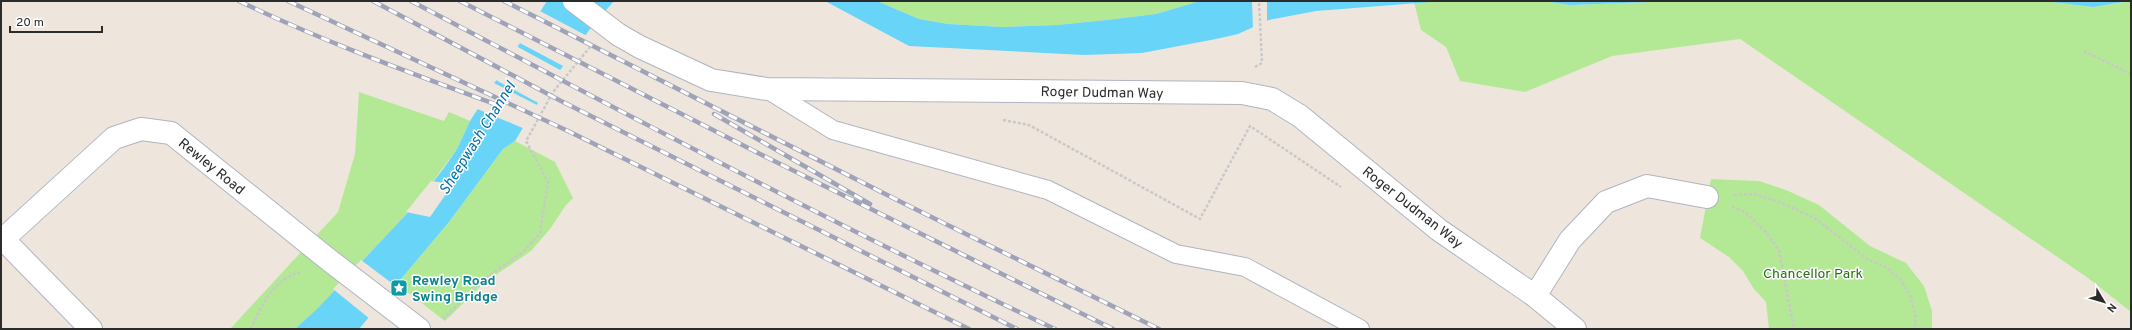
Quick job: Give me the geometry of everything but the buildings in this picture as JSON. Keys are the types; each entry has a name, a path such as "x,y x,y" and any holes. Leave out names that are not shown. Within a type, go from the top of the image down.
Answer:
{"street":[{"name":"Roger Dudman Way","path":"574,1 619,35 640,47 711,80 767,89 1242,93 1272,99 1300,116 1438,230 1535,296 1574,329"},
{"name":"Rewley Road","path":"2,239 114,138 141,129 171,134 329,260 419,329"},
{"path":"1535,296 1570,240 1606,202 1647,186 1707,197"},
{"path":"2,239 91,329"}],"lane":[{"path":"767,89 833,130 1048,190 1176,254 1245,267 1360,329"}],"path":[{"path":"1259,1 1260,46"},
{"path":"441,321 483,280 523,252 540,233 548,182 526,141 553,92 594,44"},
{"path":"2084,51 2131,74"},
{"path":"1000,119 1029,126 1200,219 1250,126 1342,188"},
{"path":"1707,197 1755,194 1782,203 1815,218 1867,259 1886,267 1901,280 1912,298 1916,318 1914,329"},
{"path":"1707,197 1745,212 1765,231 1779,250 1794,329"},
{"path":"251,329 257,314 272,289 291,274 304,272"}],"green space":[{"path":"877,1 1200,1 1156,14 1057,25 1002,27 948,24 919,19"},
{"path":"1543,1 1570,5 1678,1 2044,1 2093,7 2131,1 2131,312 2088,278 1740,39 1612,56 1525,92 1460,81 1446,47 1421,30 1414,2"},
{"path":"359,92 444,121 449,112 470,121 457,149 416,204 318,308 295,329 230,329 338,212 355,154"},
{"path":"515,141 555,162 573,198 566,205 550,229 531,251 485,282 445,321 397,284 449,222 503,149"},
{"name":"Chancellor Park","path":"1711,179 1759,181 1786,190 1819,205 1870,246 1906,263 1924,286 1932,311 1932,329 1769,329 1766,302 1754,289 1743,271 1729,257 1700,238"}],"water":[{"name":"Sheepwash Channel","path":"547,1 614,1 593,25 547,88 515,141 503,149 449,222 359,329 295,329 318,308 416,204 444,168 457,149 470,121"},
{"path":"825,1 877,1 919,19 948,24 1002,27 1057,25 1156,14 1200,1 1444,1 1316,11 1269,20 1238,34 1216,39 1142,53 1084,55 909,46"},
{"path":"1543,1 1678,1 1570,5"},
{"path":"2044,1 2129,1 2093,7"}],"pier":[{"path":"1252,1 1267,1 1267,23 1253,29"},
{"path":"538,10 587,36 565,67 518,42"},
{"path":"516,46 562,71 540,104 494,79"},
{"path":"492,82 539,106 525,129 475,108"},
{"path":"431,181 453,184 430,217 406,212"},
{"path":"361,260 397,287 370,319 333,289"}],"railway":[{"path":"239,1 335,44 500,106"},
{"path":"288,1 568,131 969,329"},
{"path":"373,1 561,101 1017,329"},
{"path":"411,1 651,127 892,250 1055,329"},
{"path":"460,1 762,155 1113,329"},
{"path":"504,1 905,204 1159,329"},
{"path":"714,114 870,204"}],"place":[{"name":"Rewley Road Swing Bridge","path":"399,288"}]}
